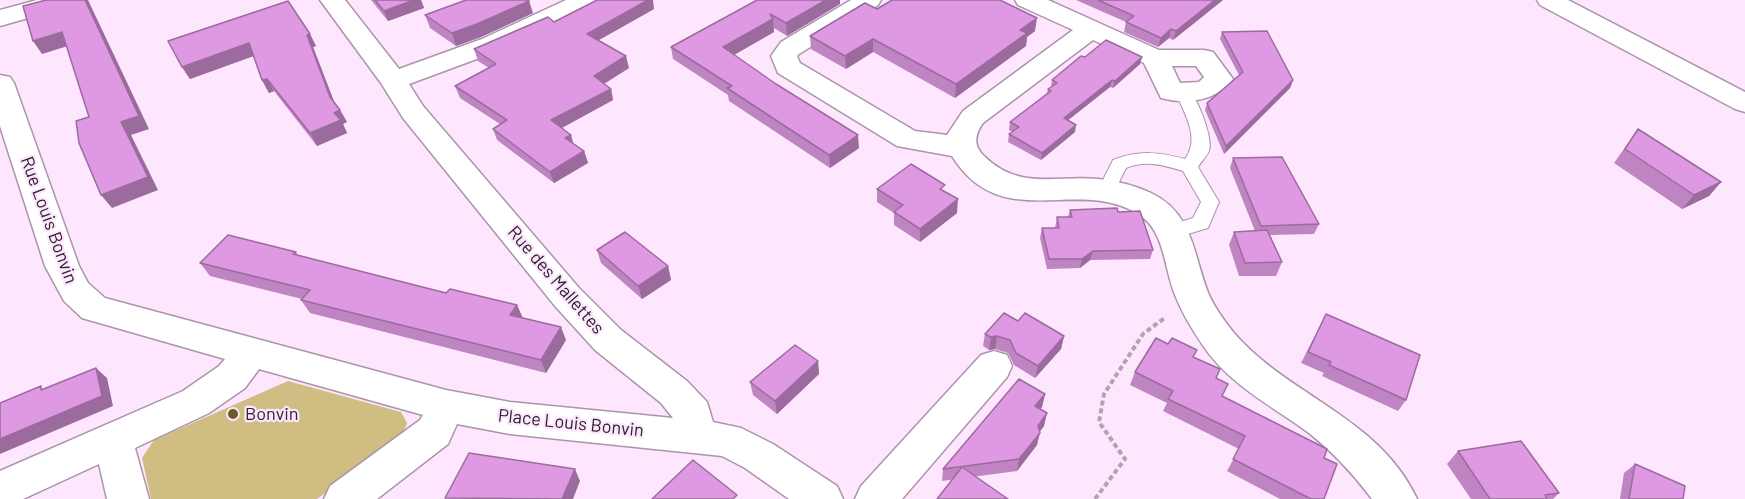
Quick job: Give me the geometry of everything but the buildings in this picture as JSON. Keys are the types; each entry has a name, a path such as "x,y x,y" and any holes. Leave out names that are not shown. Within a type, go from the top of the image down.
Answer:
{"street":[{"path":"0,18 65,0"},
{"name":"Rue des Mallettes","path":"332,0 393,80 413,112 567,297 609,340 674,392 693,414 696,436"},
{"path":"393,80 431,68 562,14 585,0"},
{"path":"869,0 790,48 784,56 788,67 907,139 960,147"},
{"path":"1027,0 1155,58 1204,58 1219,79 1206,90 1171,92 1155,58"},
{"path":"1549,0 1745,104"},
{"path":"1091,29 973,117 961,133 960,147 973,165 991,179 1012,187 1037,192 1107,190 1134,197 1154,209 1167,222 1193,298 1221,342 1244,369 1338,434 1375,470 1396,499"},
{"name":"Rue Louis Bonvin","path":"0,83 62,266 76,292 94,308 205,339"},
{"name":"Place Louis Bonvin","path":"205,339 446,406 510,418 696,436"},
{"path":"0,490 196,402 232,377 252,351"},
{"path":"876,499 994,366"},
{"path":"345,499 434,432 446,406"},
{"path":"696,436 727,440 759,456 822,499"},
{"path":"113,440 128,499"}],"lane":[{"path":"1183,91 1200,131 1201,150 1189,167"},
{"path":"1107,190 1119,164 1135,157 1158,157 1189,167 1210,202 1201,223 1171,232"}],"path":[{"path":"1095,499 1125,459 1099,422 1104,394 1143,334 1193,298"}],"shaded area":[{"path":"288,381 401,412 407,423 402,437 317,499 151,499 142,458 154,440"}],"place":[{"name":"Bonvin","path":"233,414"}]}
